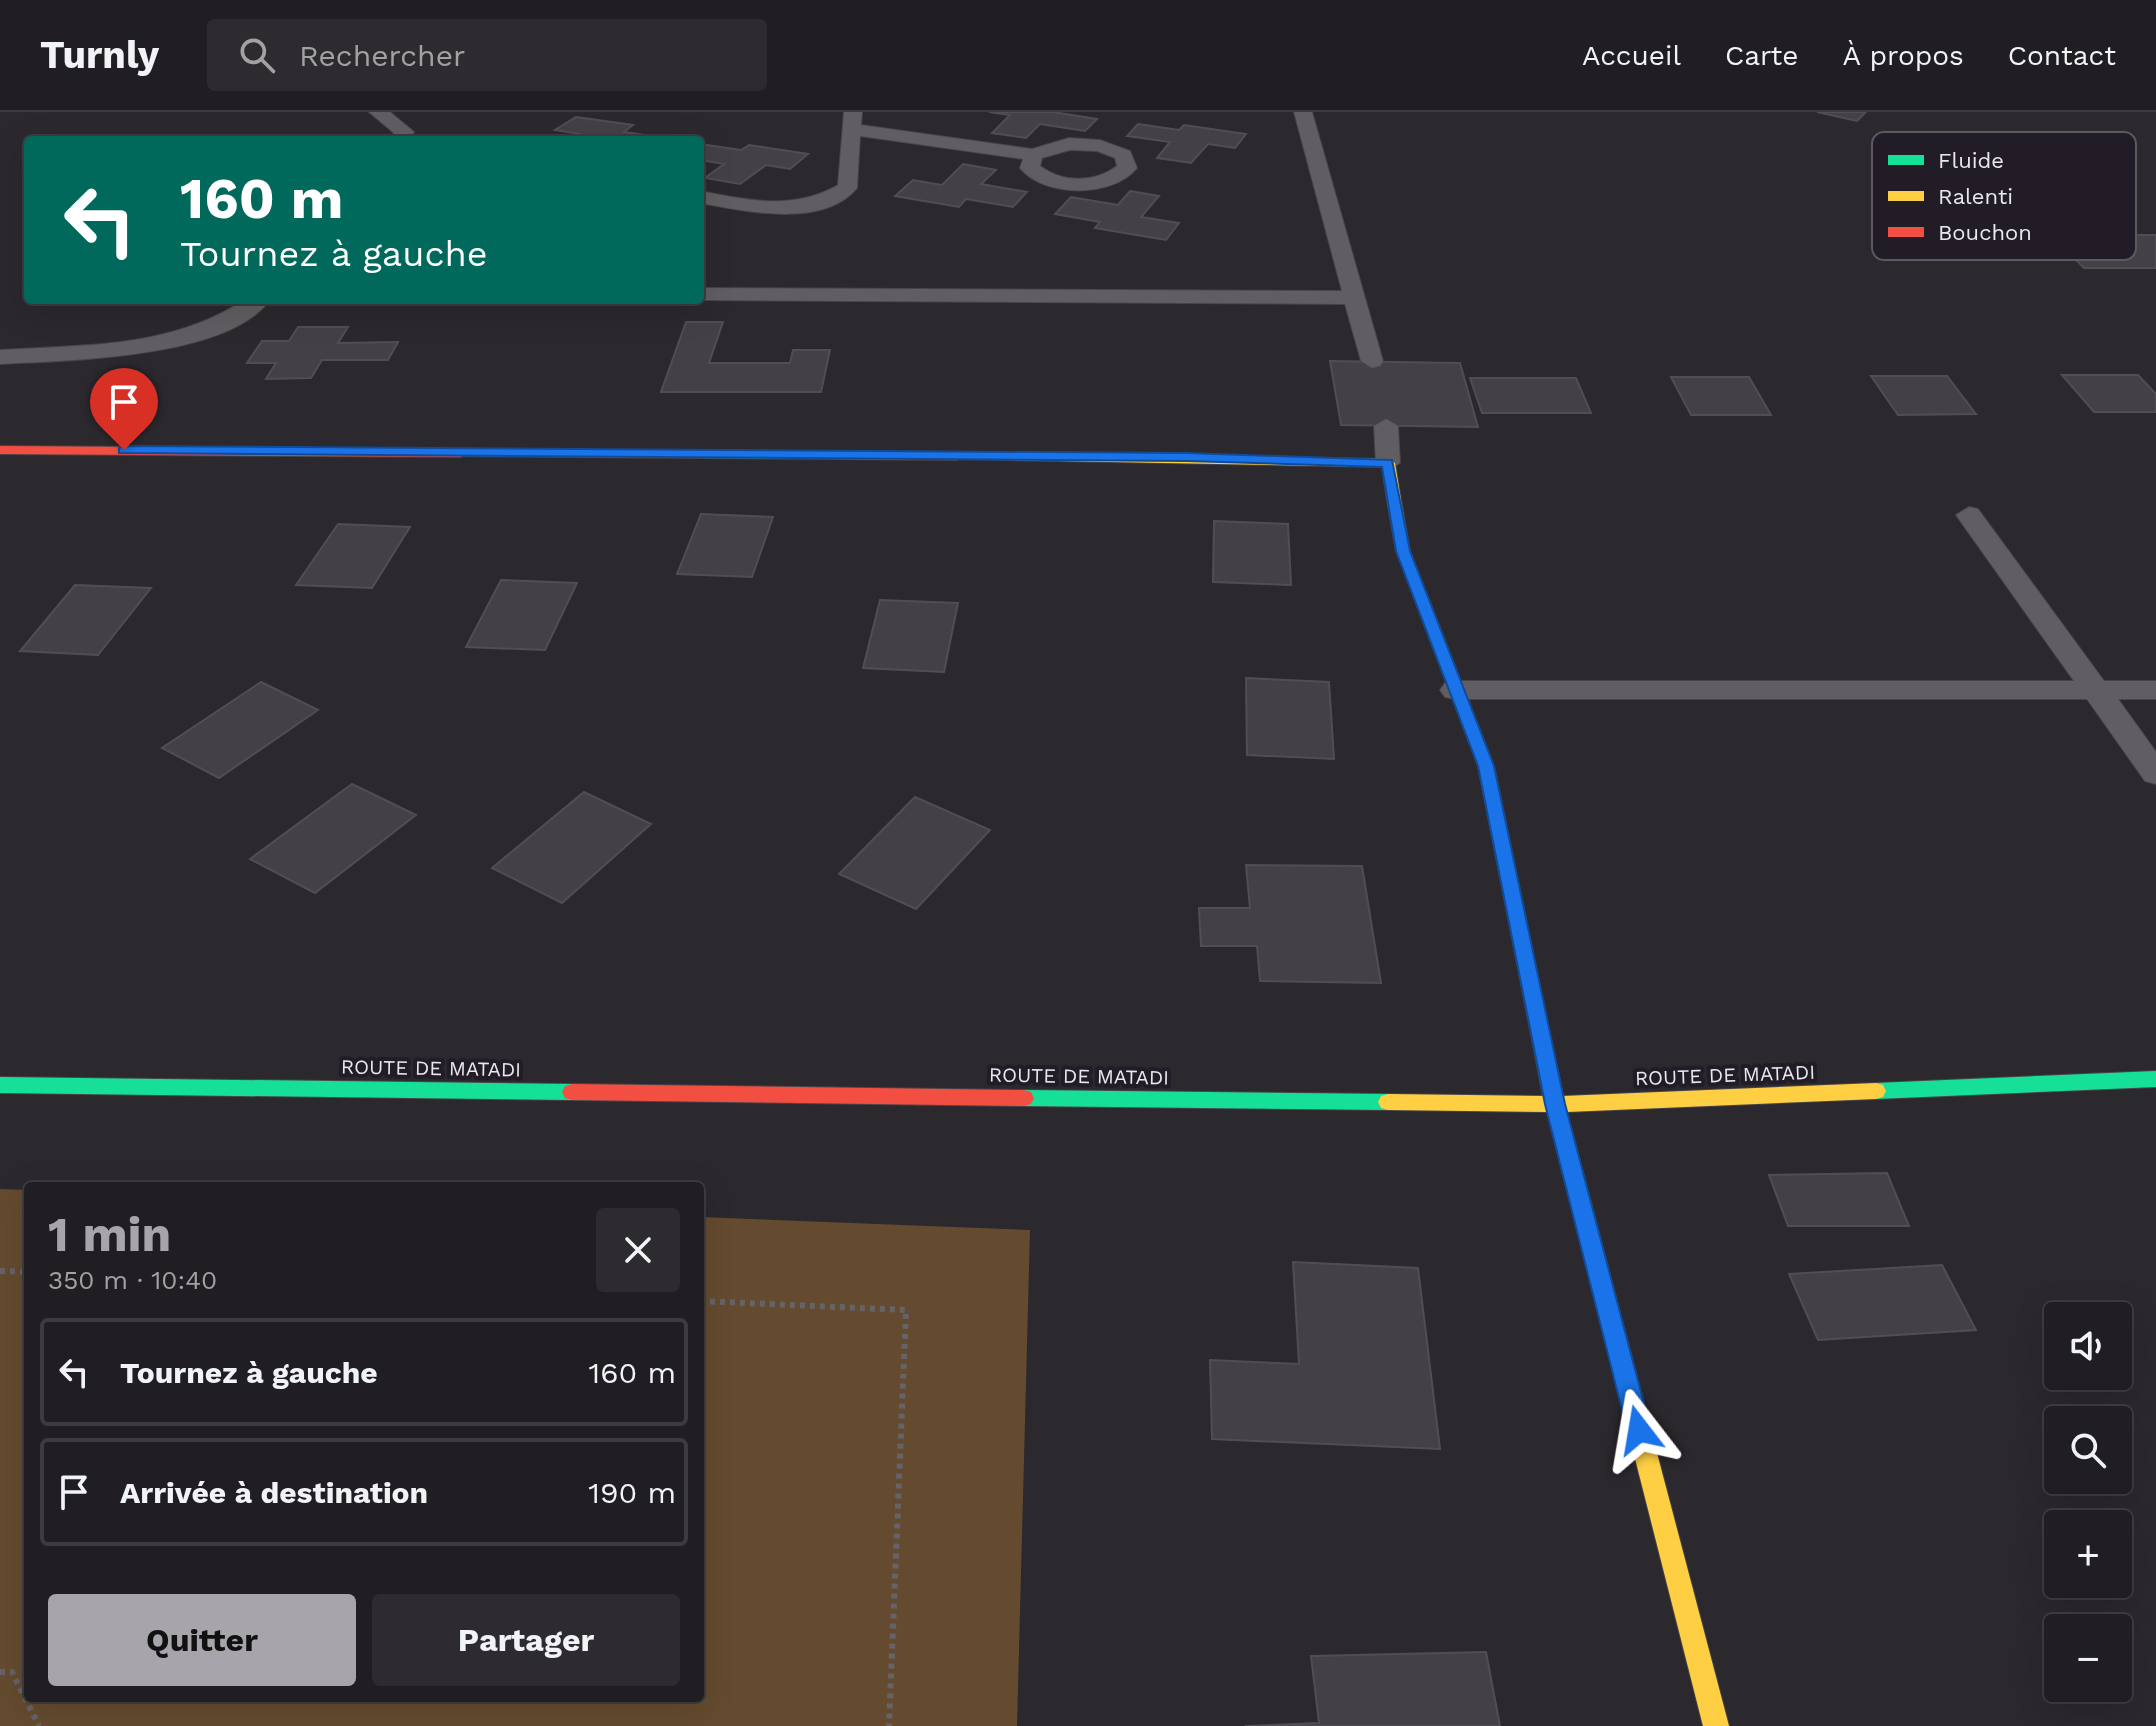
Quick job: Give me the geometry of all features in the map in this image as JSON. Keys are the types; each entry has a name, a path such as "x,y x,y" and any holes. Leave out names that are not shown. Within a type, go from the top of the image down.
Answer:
{"street":[{"path":"0,450 1171,457 1388,463 1403,551 1486,766 1555,1104 1716,1726"},
{"name":"ROUTE DE MATADI","path":"0,1085 1555,1104 2156,1079"}],"lane":[{"path":"378,112 402,136 418,112"},
{"path":"1303,112 1372,361"},
{"path":"704,198 775,209 807,208 832,198 847,188 853,121 1033,155"},
{"path":"704,294 1355,298"},
{"path":"0,357 140,347 196,332 232,318 253,304"},
{"path":"1386,426 1388,463"},
{"path":"1969,515 2156,774"},
{"path":"1455,690 2156,690"}],"path":[{"path":"0,1271 24,1272"},
{"path":"704,1301 906,1310 889,1726"},
{"path":"0,1672 12,1672 24,1696"},
{"path":"27,1702 39,1726"}],"shaded area":[{"path":"0,1189 24,1190 24,1702 704,1702 704,1217 1030,1230 1017,1726 0,1726"}],"building":[{"path":"989,112 1053,112 1097,119 1085,131 1040,124 1026,138 992,133 1010,115"},
{"path":"1817,112 1866,112 1857,121"},
{"path":"576,117 633,125 624,132 651,136 577,136 580,134 555,130"},
{"path":"1138,124 1179,130 1184,125 1246,134 1235,148 1208,144 1191,163 1157,158 1170,142 1127,136"},
{"path":"704,145 741,150 749,145 808,154 790,169 766,165 740,184 705,178 724,164 704,161"},
{"path":"963,164 996,170 981,184 1027,192 1013,207 966,199 959,207 895,196 913,180 942,185"},
{"path":"1130,191 1159,196 1141,217 1179,223 1166,240 1095,228 1100,222 1055,214 1071,197 1118,205"},
{"path":"2136,235 2156,235 2156,268 2084,268 2076,260 2136,260"},
{"path":"686,322 723,322 709,363 790,363 793,350 830,350 821,392 661,392"},
{"path":"298,327 348,327 338,343 398,342 388,360 322,360 311,378 266,379 276,363 247,363 262,341 289,341"},
{"path":"1330,361 1460,363 1478,427 1341,425"},
{"path":"2062,375 2138,375 2156,394 2156,412 2094,412"},
{"path":"1871,376 1947,376 1976,414 1898,415"},
{"path":"1671,377 1749,377 1771,415 1691,415"},
{"path":"1470,378 1576,378 1591,413 1482,413"},
{"path":"701,514 773,517 752,577 677,574"},
{"path":"1214,521 1288,524 1291,585 1213,582"},
{"path":"338,524 410,527 372,588 296,585"},
{"path":"501,580 577,583 545,650 466,647"},
{"path":"75,585 151,588 98,655 20,651"},
{"path":"880,600 958,603 944,672 863,668"},
{"path":"1246,678 1329,682 1334,759 1247,755"},
{"path":"261,682 318,710 219,778 162,748"},
{"path":"352,784 416,815 315,893 250,859"},
{"path":"584,792 651,824 562,903 492,868"},
{"path":"915,797 990,830 916,909 839,874"},
{"path":"1246,865 1362,866 1381,983 1260,981 1257,946 1201,946 1199,908 1250,908"},
{"path":"1887,1173 1909,1226 1788,1226 1769,1175"},
{"path":"1293,1262 1418,1268 1440,1449 1212,1439 1210,1360 1299,1364"},
{"path":"1942,1265 1976,1330 1818,1340 1789,1274"},
{"path":"1486,1652 1500,1726 1245,1726 1319,1723 1311,1656"}],"traffic: fast":[{"path":"461,453 957,456"},
{"path":"1394,500 1403,551 1486,766 1526,963"},
{"path":"1876,1091 2156,1079"},
{"path":"0,1085 572,1092"},
{"path":"1024,1098 1388,1102"}],"traffic: slow":[{"path":"957,456 1388,463 1394,500"},
{"path":"1526,963 1555,1104 1716,1726"},
{"path":"1388,1102 1555,1104 1876,1091"}],"traffic: jam":[{"path":"0,450 461,453"},
{"path":"572,1092 1024,1098"}],"route":[{"path":"124,450 1187,457 1388,463 1403,551 1486,766 1555,1104 1639,1430"}]}
